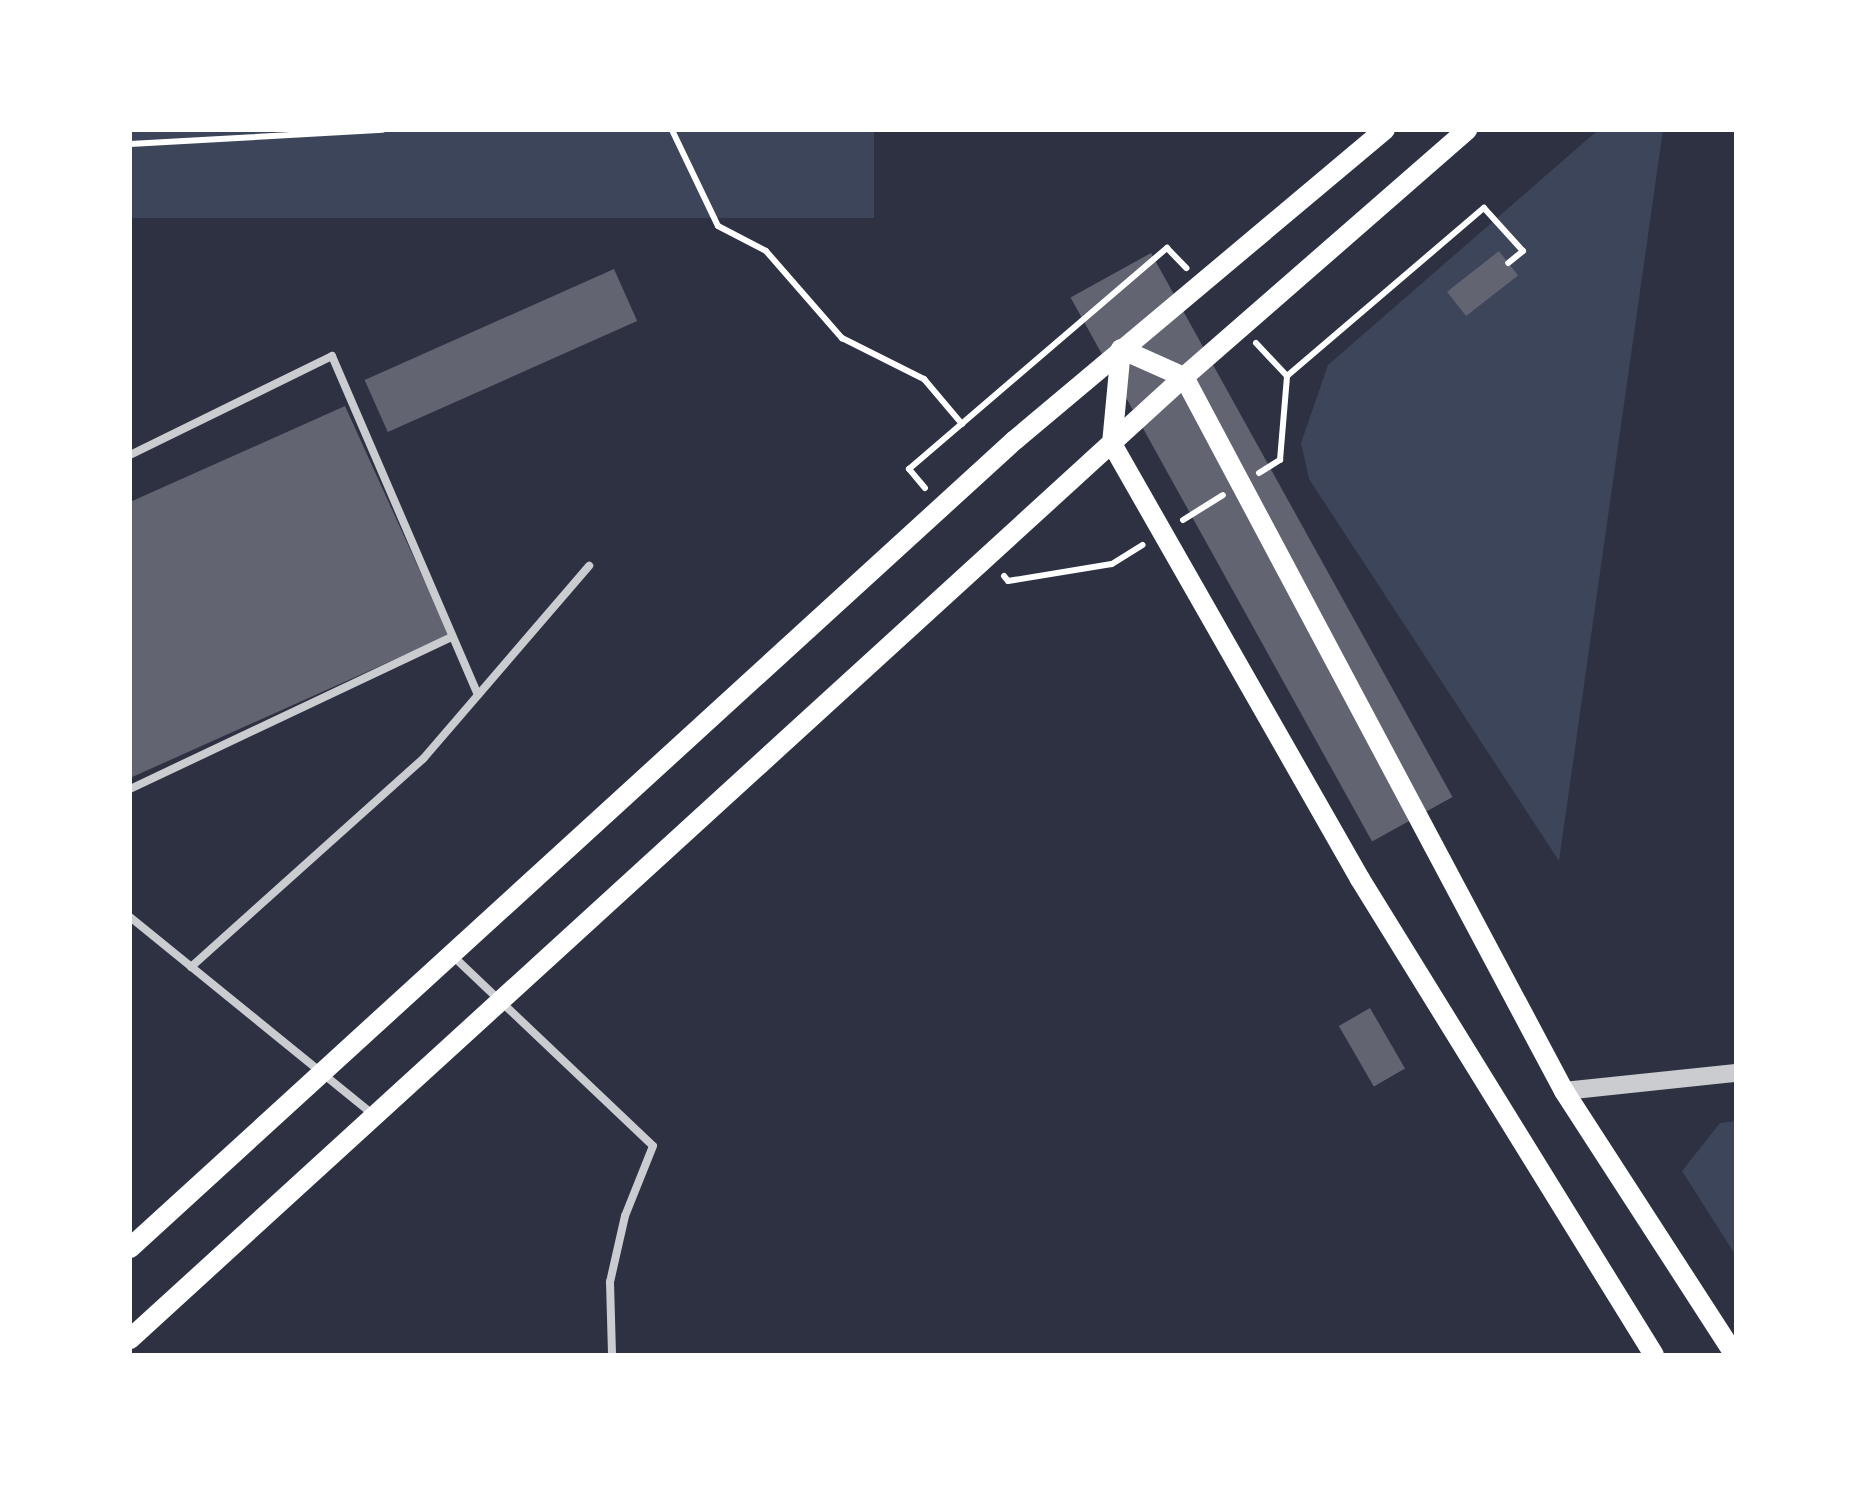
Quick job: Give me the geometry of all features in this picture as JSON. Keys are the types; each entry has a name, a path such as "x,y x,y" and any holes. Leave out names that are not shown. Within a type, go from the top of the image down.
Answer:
{"main road":[{"path":"130,1248 1121,349 1386,130"},
{"path":"130,1339 1184,377 1467,130"},
{"path":"1121,349 1184,377 1564,1090 1735,1355"},
{"path":"1121,349 1112,444 1369,895 1654,1355"}],"street":[{"path":"1564,1090 1736,1073"}],"lane":[{"path":"130,455 332,356 478,695"},
{"path":"191,967 423,759 589,566"},
{"path":"130,788 452,637"},
{"path":"130,917 374,1116"},
{"path":"452,954 653,1146 625,1216 610,1282 612,1355"}],"path":[{"path":"130,144 382,130"},
{"path":"672,130 718,226 766,251 842,338 924,380 962,424"},
{"path":"1008,581 1112,564 1280,460 1287,376 1484,208 1523,251 1508,263"},
{"path":"909,470 1167,248"}],"shaded area":[{"path":"130,130 874,130 874,218 130,218"},
{"path":"1598,130 1663,130 1559,861 1309,479 1301,443 1328,365"},
{"path":"1736,1121 1736,1256 1682,1171 1720,1123"}],"building":[{"path":"1499,251 1518,275 1466,316 1447,292"},
{"path":"1151,253 1453,797 1372,842 1071,298"},
{"path":"614,269 637,321 388,432 365,380"},
{"path":"345,406 449,635 130,778 130,502"},
{"path":"1370,1008 1405,1069 1374,1087 1339,1026"}]}
